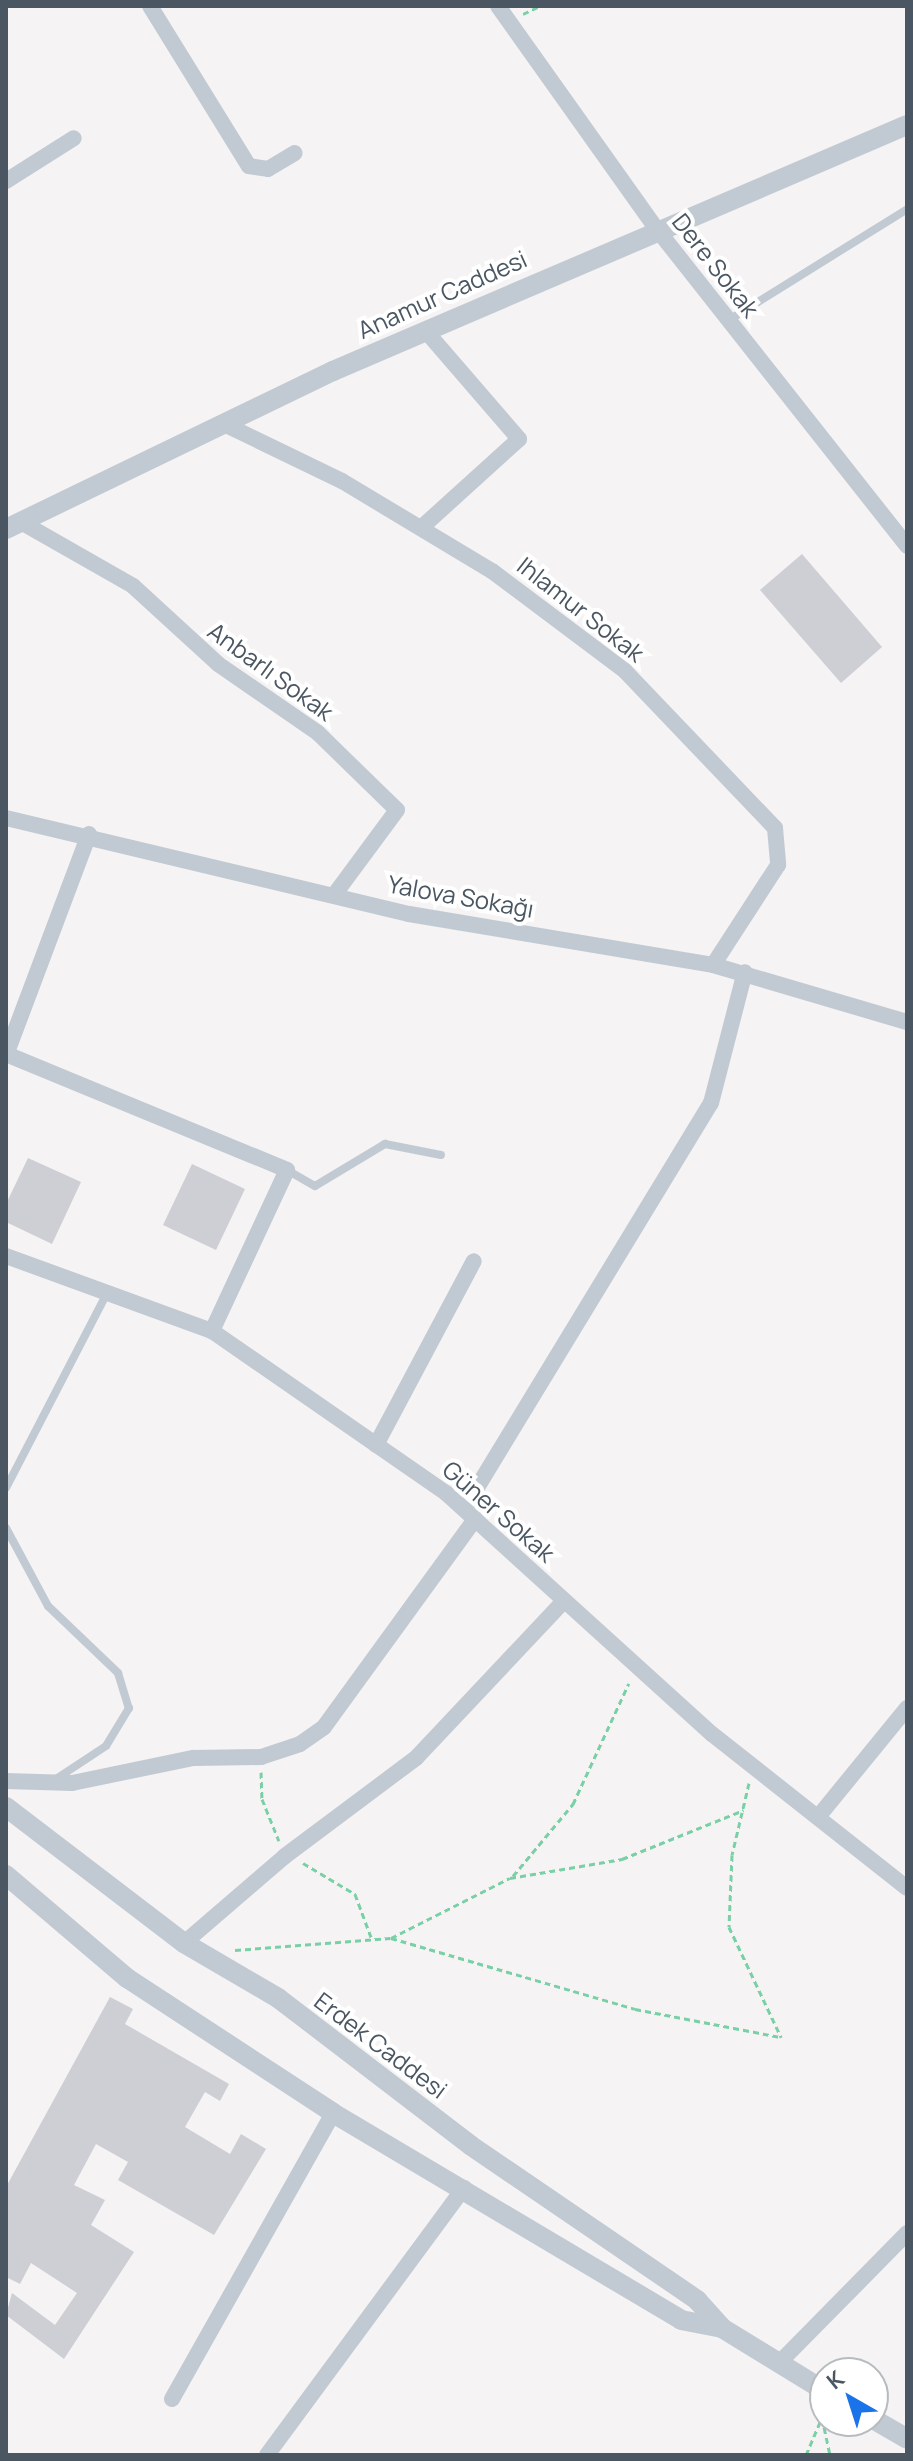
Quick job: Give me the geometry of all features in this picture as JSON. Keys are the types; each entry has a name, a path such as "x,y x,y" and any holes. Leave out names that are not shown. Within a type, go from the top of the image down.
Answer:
{"street":[{"path":"150,6 249,166 268,169 295,153"},
{"name":"Dere Sokak","path":"498,6 656,228 907,546"},
{"name":"Anamur Caddesi","path":"14,526 425,330 656,228 907,125"},
{"path":"6,181 74,138"},
{"path":"422,527 519,439 425,330"},
{"name":"Ihlamur Sokak","path":"224,424 422,527 625,671 779,834 778,865 713,965"},
{"name":"Anbarlı Sokak","path":"14,526 133,586 218,664 318,733 397,810 334,895"},
{"name":"Yalova Sokağı","path":"6,818 89,834 334,895 745,972 907,1022"},
{"path":"89,834 6,1055 287,1170 212,1331"},
{"path":"6,1781 48,1784 193,1758 266,1756 324,1727 470,1514 711,1103 745,972"},
{"name":"Güner Sokak","path":"6,1256 212,1331 376,1445 470,1514 640,1670 753,1766 907,1888"},
{"path":"376,1445 474,1261"},
{"path":"184,1943 285,1856 416,1758 564,1601"},
{"path":"818,1817 907,1708"},
{"name":"Erdek Caddesi","path":"6,1807 184,1943 215,1955 470,2145 697,2300 722,2328 809,2382"},
{"name":"Erdek Caddesi","path":"6,1875 127,1978 333,2113 464,2188 681,2320 722,2328"},
{"path":"172,2399 333,2113"},
{"path":"267,2455 464,2188"},
{"path":"778,2364 907,2233"},
{"path":"889,2428 907,2439"}],"lane":[{"path":"729,320 907,209"},
{"path":"287,1170 315,1186 385,1144 441,1155"},
{"path":"6,1488 107,1293"},
{"path":"6,1528 48,1606 118,1673 129,1708 106,1746 48,1784"}],"path":[{"path":"510,1878 573,1804 611,1713 640,1670"},
{"path":"266,1756 262,1799 285,1856 355,1894 371,1937"},
{"path":"215,1955 273,1943 391,1938 635,2009 781,2037 729,1927 729,1877 753,1766"},
{"path":"391,1938 510,1878 622,1859 744,1810"}],"building":[{"path":"802,554 882,647 841,683 760,590"},
{"path":"28,1158 81,1182 52,1244 6,1222 6,1204"},
{"path":"192,1164 245,1189 216,1250 163,1225"},
{"path":"110,1997 133,2009 125,2024 229,2084 220,2101 205,2092 185,2127 230,2154 241,2134 266,2149 214,2235 118,2180 128,2162 96,2144 74,2185 105,2200 91,2225 134,2252 64,2359 6,2315 12,2293 55,2325 77,2293 31,2263 20,2284 6,2277 6,2187"}]}
